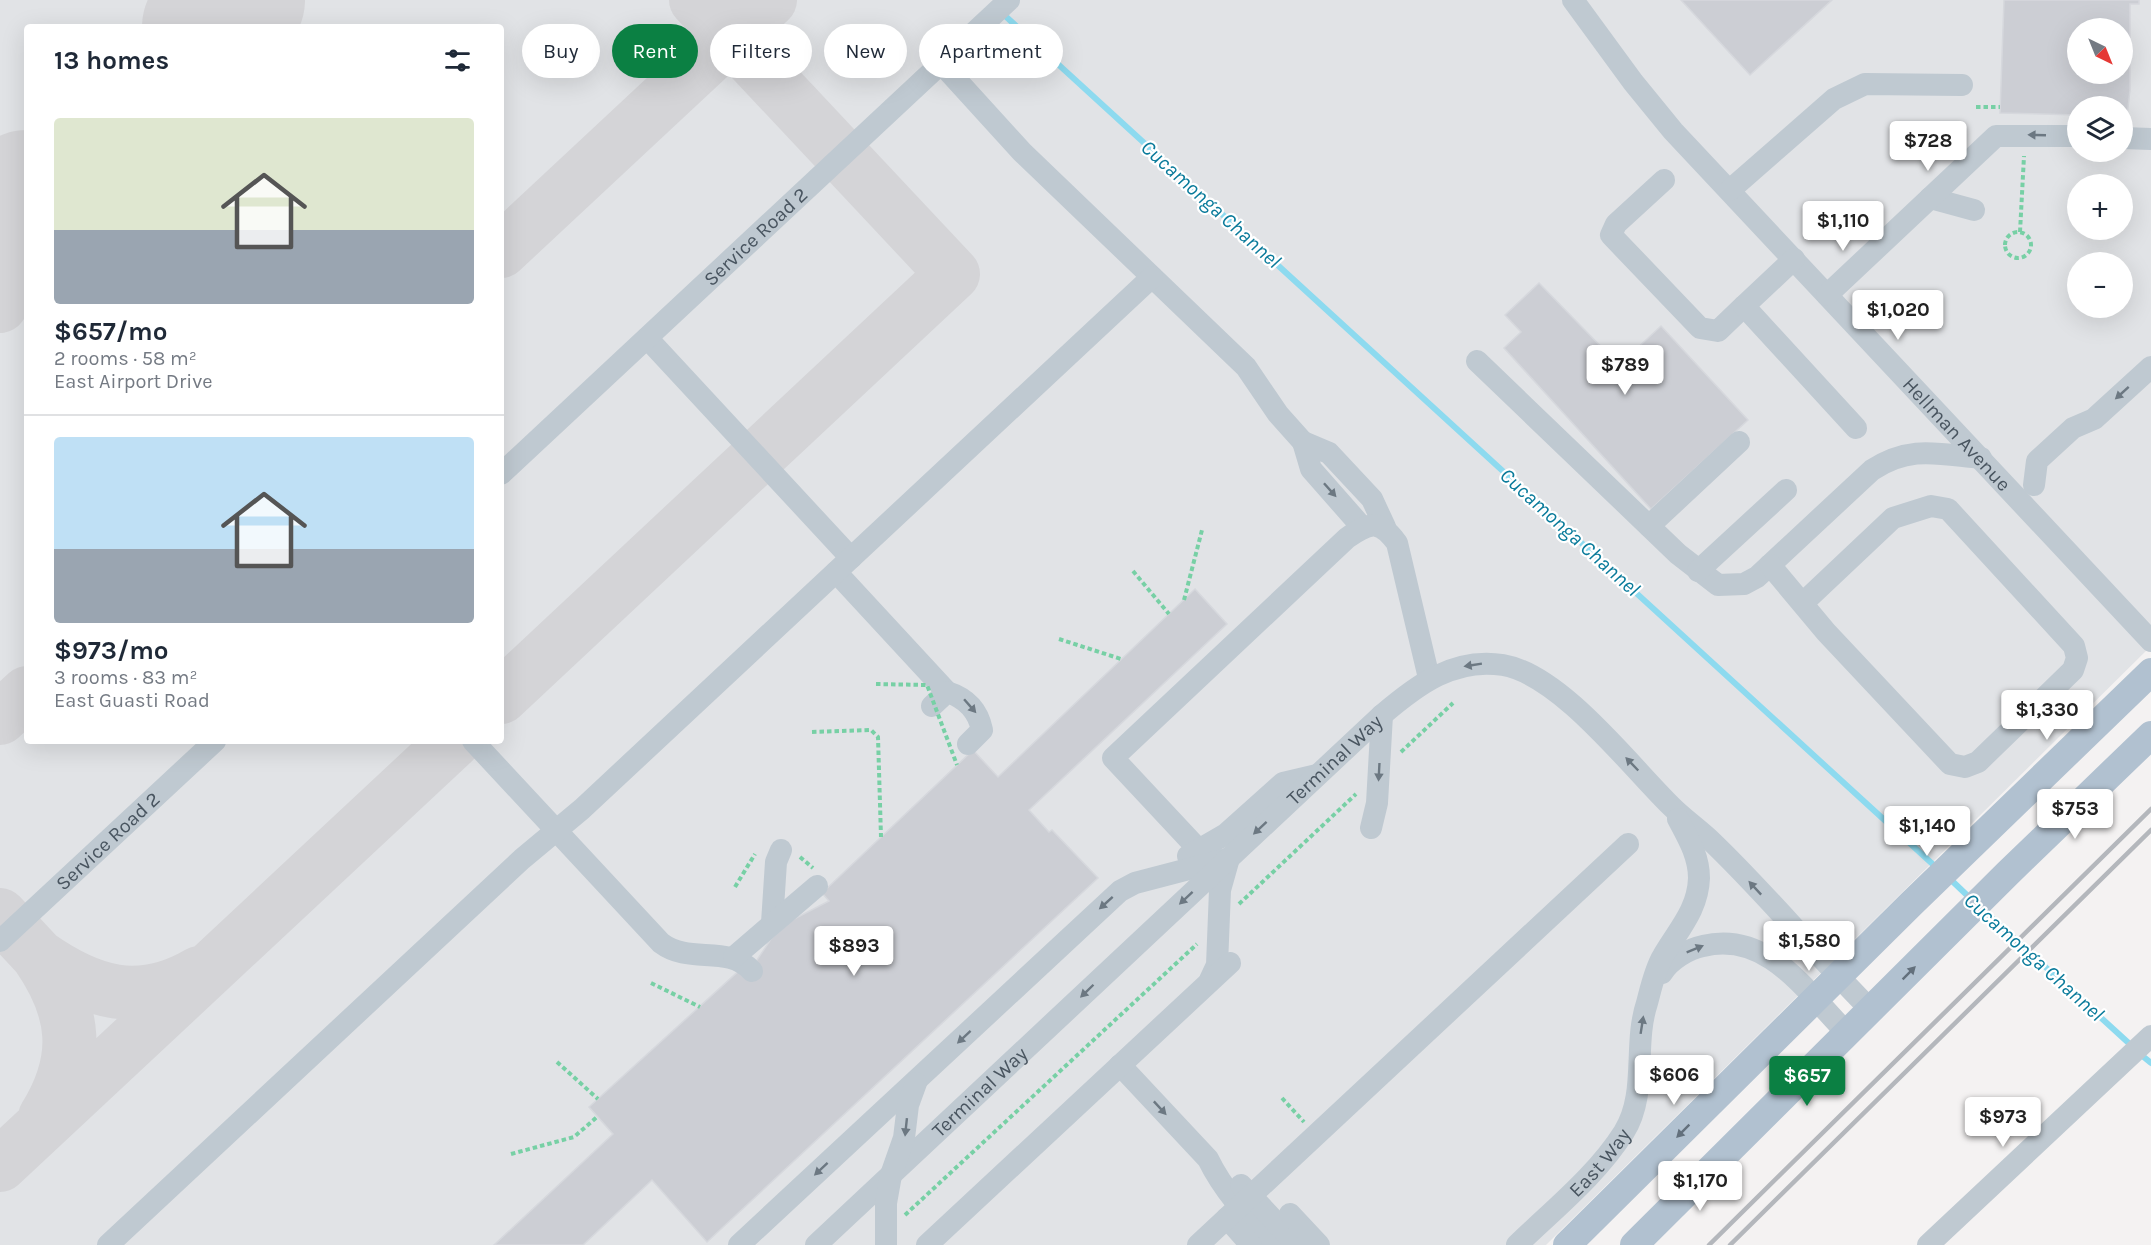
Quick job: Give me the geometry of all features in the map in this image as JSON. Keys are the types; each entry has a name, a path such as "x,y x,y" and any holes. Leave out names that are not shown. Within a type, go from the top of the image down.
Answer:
{"main road":[{"path":"1567,1245 1911,904 2151,672"},
{"path":"1634,1245 2008,873 2151,735"}],"street":[{"name":"Service Road 2","path":"983,24 1009,0"},
{"name":"Hellman Avenue","path":"1573,0 1646,98 1981,458 2026,492 2151,641"},
{"name":"Service Road 2","path":"504,471 925,78"},
{"path":"955,78 1022,152 1246,367 1278,414 1303,442 1311,469 1362,527"},
{"path":"1723,182 1834,99 1853,88 1866,84 1962,85"},
{"path":"1827,295 1996,136 2025,134 2067,136"},
{"path":"2133,138 2151,139"},
{"path":"1664,180 1616,224 1611,235 1680,310 1700,327 1718,332 1794,259"},
{"path":"1930,198 1974,210"},
{"path":"108,1245 522,858 582,809 1152,277"},
{"path":"1744,306 1856,428"},
{"path":"647,338 843,565 939,699 962,697 980,717 982,730 968,744"},
{"path":"1477,361 1649,526 1698,571 1718,585 1744,584 1757,577 1872,470 1901,454 1934,453 1981,458"},
{"path":"2026,492 2084,439 2094,419 2151,367"},
{"path":"1303,442 1329,453 1372,498 1385,527 1397,543 1429,678"},
{"path":"1649,526 1739,442"},
{"path":"1698,571 1786,490"},
{"path":"1770,565 1804,602 1826,632 1950,764 1965,766 1978,762 2073,670 2078,658 2074,646 1948,509 1931,506 1893,518 1804,602"},
{"path":"1199,850 1113,758 1347,538 1362,527 1375,525 1385,527"},
{"name":"Terminal Way","path":"816,1245 1382,715 1429,678 1453,668 1483,664 1504,665 1525,672 1544,683 1589,721 1672,807 1710,840 1871,1010"},
{"path":"1371,828 1377,803 1382,715"},
{"name":"Service Road 2","path":"0,941 212,744"},
{"path":"476,744 670,950 681,954 734,957 752,971"},
{"path":"1157,877 1226,834 1283,783 1318,774"},
{"name":"East Way","path":"1517,1245 1602,1160 1624,1131 1638,1095 1641,1029 1653,986 1662,957 1688,918 1697,894 1699,877 1694,849 1672,807"},
{"path":"1231,1218 1628,844"},
{"path":"1208,983 1217,964 1220,890 1229,858"},
{"path":"739,1245 1104,904 1135,883 1229,858"},
{"path":"734,957 810,893 778,860 772,923"},
{"name":"East Way","path":"1653,986 1664,969 1696,948 1716,943 1752,946 1769,955 1847,1034"},
{"path":"927,1245 1230,963"},
{"path":"1928,1245 2151,1036"},
{"path":"1120,1065 1208,1159 1226,1169 1231,1218 1251,1245"},
{"path":"886,1239 886,1203 891,1175 903,1146 912,1089 919,1079"},
{"path":"1231,1218 1274,1245"},
{"path":"1231,1218 1297,1245"},
{"path":"1231,1218 1319,1245"}],"path":[{"path":"1976,107 2000,106"},
{"path":"2020,232 2025,134"},
{"path":"2020,232 2028,236 2031,247 2024,256 2015,257 2008,253 2006,244 2009,237 2020,232"},
{"path":"1184,600 1202,530"},
{"path":"1133,572 1169,614"},
{"path":"1059,639 1121,659"},
{"path":"876,684 927,684 957,765"},
{"path":"886,1239 1453,703"},
{"path":"812,732 871,730 878,737 881,837"},
{"path":"651,983 700,1007"},
{"path":"557,1062 598,1099"},
{"path":"1282,1098 1305,1123"},
{"path":"511,1154 574,1137 597,1117"}],"shaded area":[{"path":"0,0 2151,0 2151,646 1546,1245 0,1245"}],"building":[{"path":"1681,0 1832,0 1750,75"},
{"path":"2004,0 2139,0 2139,4 2130,4 2130,18 2067,18 2067,84 2130,84 2130,90 2129,96 2067,96 2067,115 2000,113"},
{"path":"1539,283 1619,365 1661,326 1748,420 1651,509 1504,348 1521,332 1505,315"},
{"path":"1195,589 1227,624 1029,810 1049,832 1052,830 1098,878 707,1242 652,1180 583,1245 494,1245 613,1134 589,1107 742,968 755,963 771,939 792,920 829,901 822,893 973,750 998,777"}],"waterway":[{"name":"Cucamonga Channel","path":"1002,13 1938,869"},
{"name":"Cucamonga Channel","path":"1948,877 1971,899"},
{"name":"Cucamonga Channel","path":"1983,910 2133,1047"},
{"name":"Cucamonga Channel","path":"2140,1054 2151,1063"}],"taxiway":[{"path":"232,24 253,0"},
{"path":"504,694 953,274 696,0"},
{"path":"504,248 770,0"},
{"path":"0,306 24,273"},
{"path":"0,718 24,696"},
{"path":"0,1165 451,744"},
{"path":"0,915 56,975"},
{"path":"45,1117 57,1096 64,1075 69,1055 69,1035 60,996 38,956 77,979 116,992 136,993 156,990 177,984 199,973"}],"runway":[{"path":"212,24 238,0"},
{"path":"0,222 24,200"}],"railway":[{"path":"1709,1245 2151,809"},
{"path":"1730,1245 2151,830"}]}
